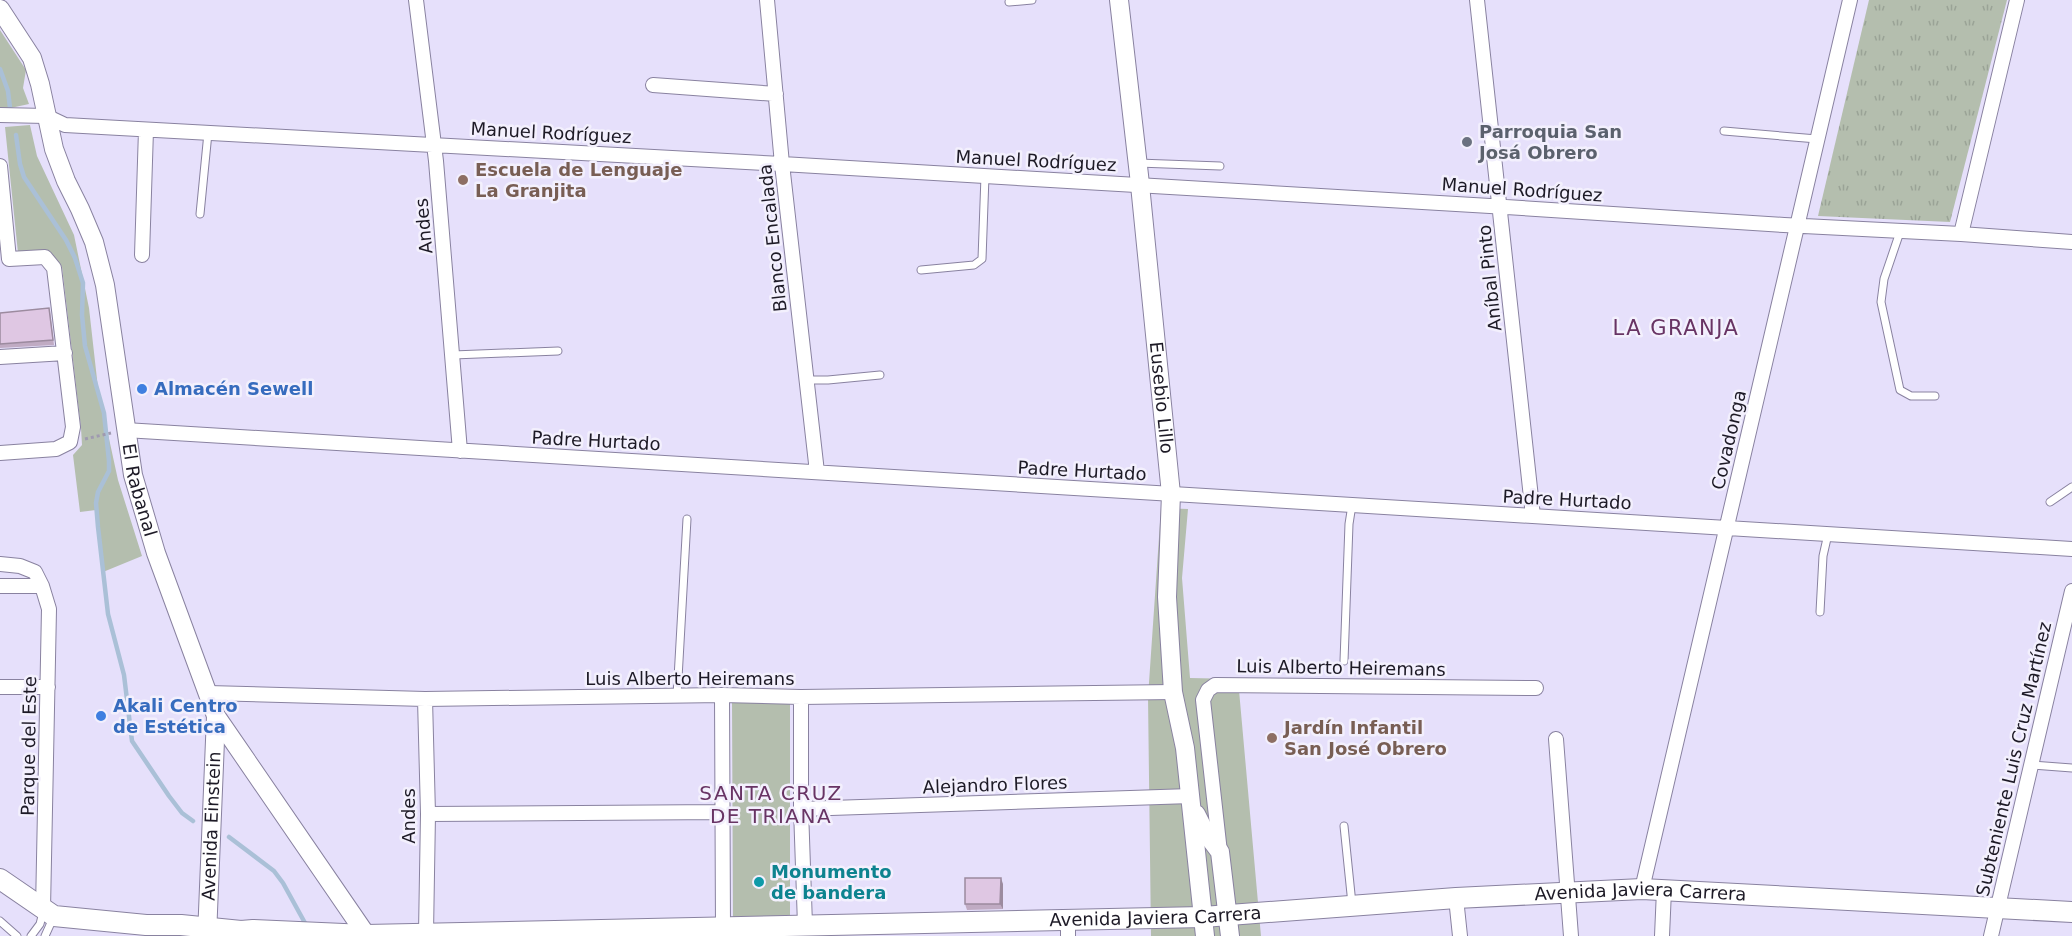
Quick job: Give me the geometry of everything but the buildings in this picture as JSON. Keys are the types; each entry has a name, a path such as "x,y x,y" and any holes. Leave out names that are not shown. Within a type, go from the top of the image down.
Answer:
{"main road":[{"name":"Avenida Javiera Carrera","path":"0,879 49,912 146,925 181,925 207,932 240,933 253,930 366,935 516,934 734,930 805,925 843,930 1204,926 1228,914 1567,891 1642,889 2072,912"}],"street":[{"name":"Andes","path":"416,0 434,144 460,451"},
{"name":"Blanco Encalada","path":"767,0 782,164 816,472"},
{"name":"Eusebio Lillo","path":"1119,0 1138,163 1171,494 1167,597 1173,692 1185,748 1204,926"},
{"name":"Aníbal Pinto","path":"1477,0 1533,516"},
{"name":"Covadonga","path":"1642,889 1850,0"},
{"path":"1961,234 2017,0"},
{"name":"El Rabanal","path":"0,9 32,58 54,149 97,253 105,285 118,432 156,553 216,716 366,935"},
{"path":"653,85 776,94"},
{"name":"Manuel Rodríguez","path":"0,115 46,116 65,125 146,130 782,164 2072,242"},
{"path":"142,255 146,130"},
{"path":"0,166 5,259 45,257 54,268 73,427 70,442 56,449 0,453"},
{"path":"0,357 65,353"},
{"name":"Padre Hurtado","path":"118,432 2072,549"},
{"path":"0,564 20,566 34,572 42,586 0,586"},
{"name":"Parque del Este","path":"42,586 49,609 49,912"},
{"name":"Subteniente Luis Cruz Martínez","path":"1991,936 2072,591"},
{"name":"Luis Alberto Heiremans","path":"1208,749 1203,700 1208,690 1215,685 1536,688"},
{"path":"0,687 48,687"},
{"name":"Luis Alberto Heiremans","path":"208,693 425,699 722,695 801,698 1173,692"},
{"path":"722,695 723,812 734,930"},
{"path":"801,698 801,809 805,925"},
{"name":"Andes","path":"425,699 428,814 426,933"},
{"name":"Avenida Einstein","path":"207,932 216,716"},
{"path":"1556,739 1571,936"},
{"path":"1185,748 1208,749"},
{"name":"Eusebio Lillo","path":"1208,749 1230,936"},
{"name":"Eusebio Lillo","path":"1191,796 1198,819 1220,852"},
{"name":"Alejandro Flores","path":"801,809 1191,796"},
{"path":"428,814 723,812"},
{"path":"1662,936 1664,890"},
{"path":"1456,898 1460,936"}],"lane":[{"path":"1009,2 1032,0"},
{"path":"1724,131 1817,139"},
{"path":"200,214 208,133"},
{"path":"1138,163 1220,166"},
{"path":"921,270 974,265 982,259 985,176"},
{"path":"1900,232 1884,279 1881,302 1896,376 1900,390 1911,396 1935,396"},
{"path":"453,355 558,351"},
{"path":"807,380 880,375"},
{"path":"2050,502 2072,487"},
{"path":"1344,661 1352,505"},
{"path":"677,696 687,519"},
{"path":"1820,612 1823,556 1828,534"},
{"path":"2032,765 2072,768"},
{"path":"1344,826 1352,906"},
{"path":"31,936 49,912"},
{"path":"45,936 49,912"},
{"path":"0,921 17,936"}],"path":[{"path":"103,435 118,432"}],"green space":[{"path":"1869,0 2007,0 1950,222 1818,216"},
{"path":"0,30 26,70 23,88 29,104 6,109 0,108"},
{"path":"30,125 37,156 74,235 89,308 98,388 118,480 142,556 103,572 96,510 80,512 73,455 82,445 81,428 62,267 53,257 43,252 18,253 5,127"},
{"path":"1161,508 1188,509 1182,578 1190,678 1238,679 1261,936 1151,936 1148,697"},
{"path":"732,701 790,702 790,924 733,923"}],"waterway":[{"path":"0,69 8,91 10,108"},
{"path":"16,135 24,177 66,240 83,283 82,315 85,346 104,413 109,461 109,471 98,492 96,503 98,527 108,614 124,675 132,741 169,796 182,813 193,821"},
{"path":"229,837 274,871 305,923"}],"place":[{"name":"Parroquia San Josá Obrero","path":"1467,142"},
{"name":"Escuela de Lenguaje La Granjita","path":"463,180"},
{"name":"Almacén Sewell","path":"142,389"},
{"name":"Akali Centro de Estética","path":"101,716"},
{"name":"Jardín Infantil San José Obrero","path":"1272,738"},
{"name":"Monumento de bandera","path":"759,882"}],"district":[{"name":"LA GRANJA","path":"1676,328"},
{"name":"SANTA CRUZ DE TRIANA","path":"771,804"}]}
